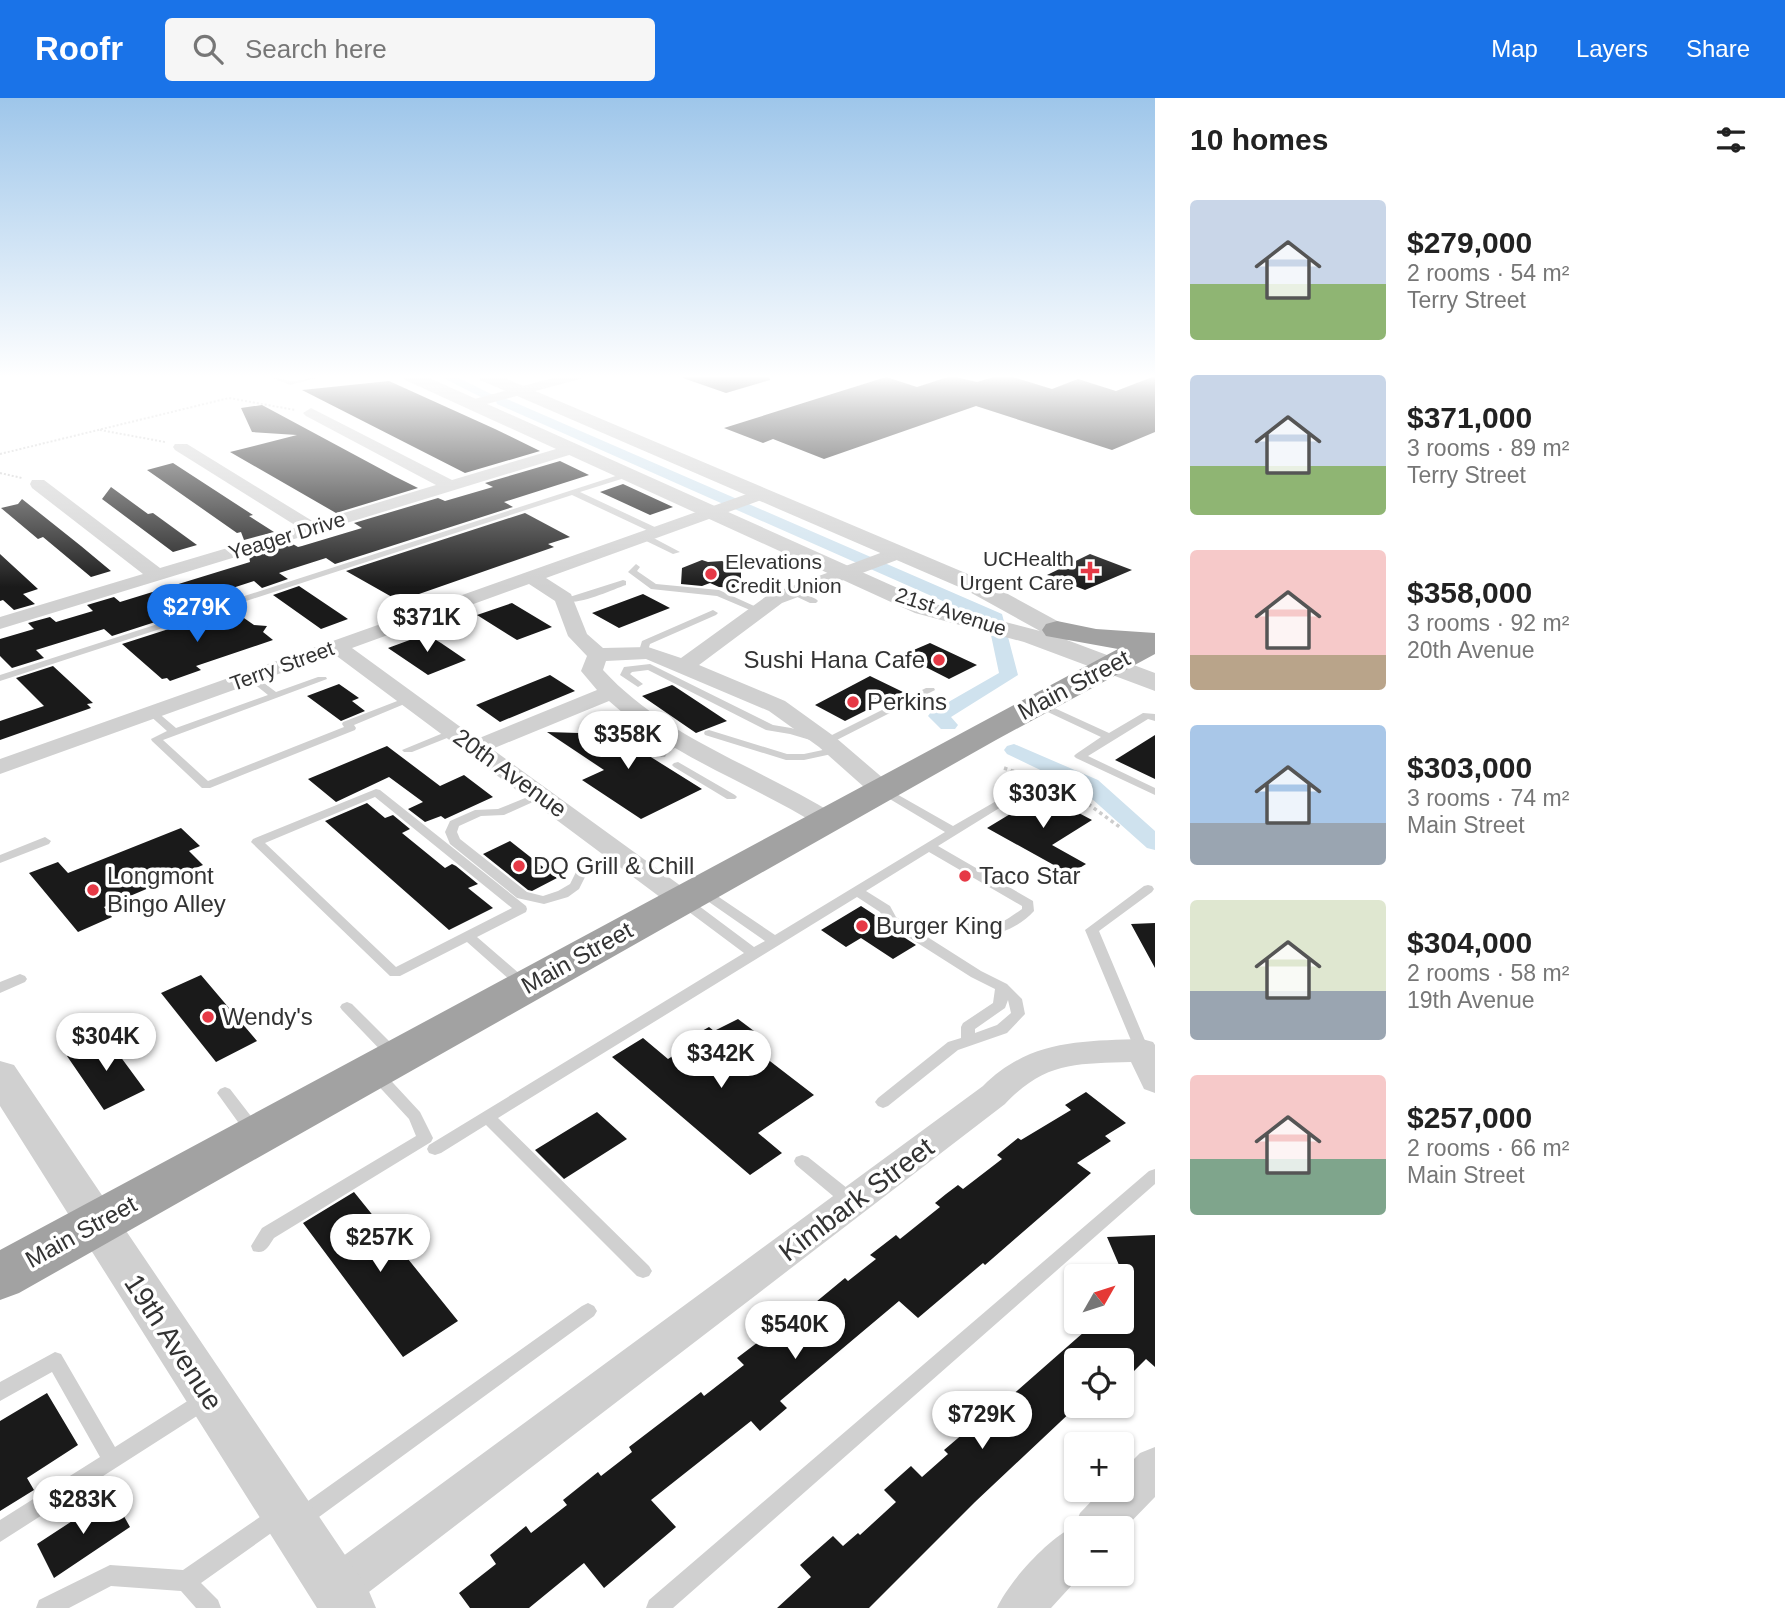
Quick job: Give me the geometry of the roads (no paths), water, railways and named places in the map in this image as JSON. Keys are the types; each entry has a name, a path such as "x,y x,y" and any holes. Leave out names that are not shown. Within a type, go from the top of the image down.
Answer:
{"highway":[{"path":"1036,634 1153,643"},
{"path":"1036,634 1057,654 1077,683"},
{"name":"Main Street","path":"0,1277 1153,643"}],"street":[{"path":"375,446 452,487"},
{"name":"21st Avenue","path":"567,446 628,474 718,509 873,563 974,585 1036,634"},
{"name":"21st Avenue","path":"642,446 753,497 873,563 923,608 983,625 1036,634 1155,683"},
{"path":"181,447 312,528"},
{"name":"Yeager Drive","path":"0,624 573,449"},
{"path":"38,484 158,576"},
{"name":"Terry Street","path":"0,767 753,497"},
{"path":"684,666 775,599 873,563"},
{"path":"532,577 565,600 578,636 598,655 643,654 684,666 776,706 832,746 882,790"},
{"name":"20th Avenue","path":"337,647 621,854 691,895"},
{"path":"598,655 592,671 609,693 671,748 706,743 762,782 827,820"},
{"path":"475,748 609,693"},
{"name":"Kimbark Street","path":"342,1599 852,1202 994,1095 1019,1072 1052,1058 1072,1054 1149,1067"},
{"name":"19th Avenue","path":"2,1081 342,1599"},
{"path":"1107,1516 1155,1467"},
{"path":"1020,1608 1064,1561"}],"lane":[{"path":"0,678 628,474"},
{"path":"573,492 650,533 676,552"},
{"path":"636,567 632,572 654,587 719,593 760,611"},
{"path":"565,600 581,598 622,583"},
{"path":"794,592 813,601"},
{"path":"643,654 645,643 713,613"},
{"path":"638,684 625,675 628,669 638,666 661,670 770,729 791,731 832,746"},
{"path":"252,677 275,696"},
{"path":"322,678 156,739 206,786 351,728 347,724 409,700"},
{"path":"706,743 786,757 804,757 832,746 930,690"},
{"path":"1039,704 1110,737"},
{"path":"152,713 175,732"},
{"path":"1155,718 1147,715 1080,756 1155,792"},
{"path":"408,750 453,732"},
{"path":"678,765 731,797"},
{"path":"435,1149 930,847 1033,779"},
{"path":"882,790 954,832"},
{"path":"376,792 521,909 468,936 395,973 257,842 376,792"},
{"path":"540,795 500,813 479,813 454,824 451,832 454,841 522,895 544,900 563,894 575,886 580,875 621,854"},
{"path":"0,859 46,841"},
{"path":"930,847 1028,904 1028,911 995,932 978,931 963,925"},
{"path":"1148,888 1092,930 1149,1067"},
{"path":"857,891 885,909 891,920 976,974 1002,987 1000,1005 968,1027 968,1042 953,1046 883,1102"},
{"path":"691,895 775,941"},
{"path":"691,895 754,954"},
{"path":"468,936 526,986"},
{"path":"0,988 20,979"},
{"path":"259,1246 268,1233 425,1138 385,1064 347,1007"},
{"path":"225,1093 256,1135"},
{"path":"487,1117 643,1271"},
{"path":"802,1161 852,1202"},
{"path":"657,1608 1155,1175"},
{"path":"47,1608 110,1575 186,1581 289,1517 588,1311"},
{"path":"0,1392 55,1360 112,1460"},
{"path":"0,1532 210,1397"},
{"path":"186,1581 210,1608"}],"waterway":[{"path":"606,446 996,618 1009,675 938,716 948,725"},
{"path":"1014,750 1090,785 1155,843"}],"place":[{"name":"UCHealth Urgent Care","path":"1090,571"},
{"name":"Elevations Credit Union","path":"711,574"},
{"name":"Sushi Hana Cafe","path":"939,660"},
{"name":"Perkins","path":"853,702"},
{"name":"DQ Grill & Chill","path":"519,866"},
{"name":"Taco Star","path":"965,876"},
{"name":"Longmont Bingo Alley","path":"93,890"},
{"name":"Burger King","path":"862,926"},
{"name":"Wendy's","path":"208,1017"}]}
